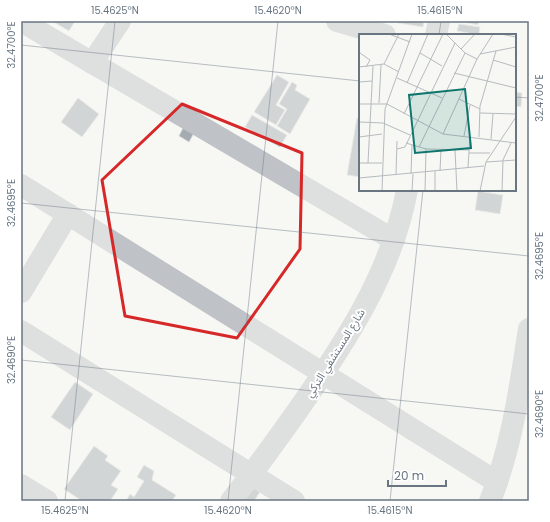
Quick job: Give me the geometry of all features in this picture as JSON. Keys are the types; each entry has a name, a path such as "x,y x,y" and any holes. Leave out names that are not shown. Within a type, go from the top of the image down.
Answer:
{"street":[{"path":"21,21 394,240"},
{"path":"92,63 120,21"},
{"path":"338,21 382,34"},
{"path":"436,34 440,21"},
{"path":"21,185 323,374 493,492 522,417 529,329"},
{"name":"شارع المستشفي التركي","path":"232,501 323,374 371,295 394,240 407,191"},
{"path":"21,292 68,214"},
{"path":"21,331 294,501"},
{"path":"21,485 46,501"}],"highlighted area":[{"path":"182,104 302,153 300,249 237,338 125,316 102,180"}],"building":[{"path":"52,21 75,21 69,31"},
{"path":"399,21 424,21 423,27 398,23"},
{"path":"459,21 479,21 478,25"},
{"path":"459,24 480,27 479,34 457,31"},
{"path":"277,75 289,82 276,105 285,110 276,125 254,112"},
{"path":"292,82 297,85 295,90 310,99 290,134 277,126 287,109 279,104"},
{"path":"516,92 522,93 521,107 516,106"},
{"path":"78,98 99,114 82,137 61,122"},
{"path":"252,115 287,135 280,147 245,127"},
{"path":"357,118 359,119 359,177 347,175"},
{"path":"184,126 195,131 189,142 179,136"},
{"path":"478,191 503,195 500,214 475,210"},
{"path":"75,382 93,394 70,430 51,417"},
{"path":"94,446 108,456 105,460 121,471 111,485 118,489 110,501 82,501 64,489"},
{"path":"144,465 154,471 152,480 176,495 172,501 126,501 130,494 134,497 144,481 137,477"},
{"path":"253,482 262,489 254,501 239,501"}]}
